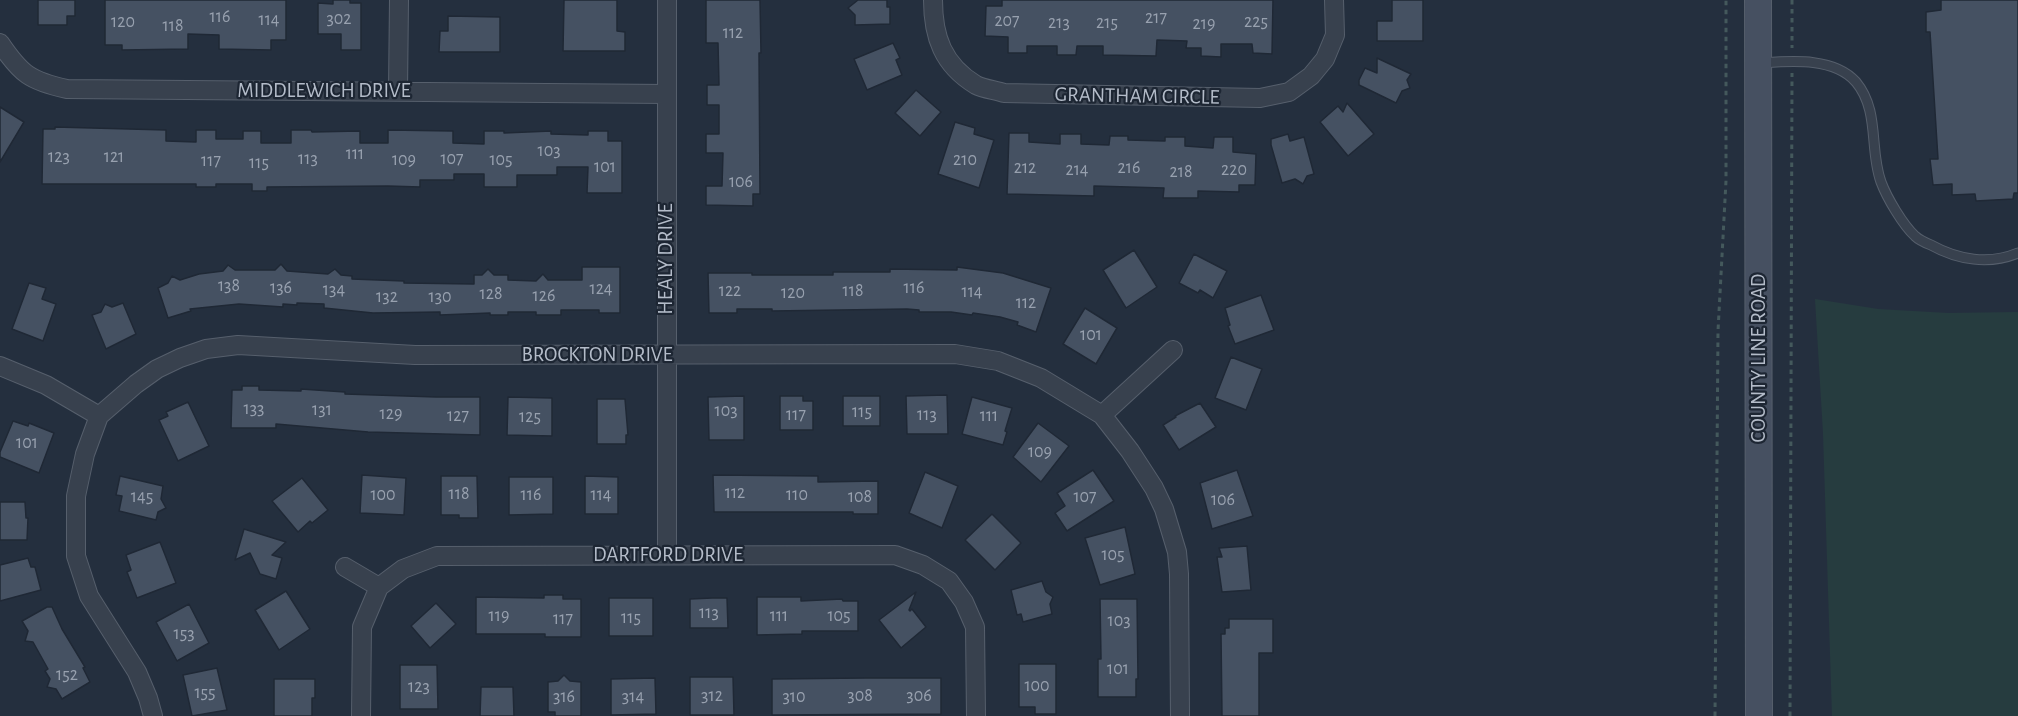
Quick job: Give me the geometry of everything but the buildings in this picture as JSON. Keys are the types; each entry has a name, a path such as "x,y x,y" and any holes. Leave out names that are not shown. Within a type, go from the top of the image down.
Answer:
{"main road":[{"name":"COUNTY LINE ROAD","path":"1758,0 1759,716"}],"street":[{"path":"398,91 399,0"},
{"name":"HEALY DRIVE","path":"667,0 667,554"},
{"name":"GRANTHAM CIRCLE","path":"933,0 938,42 951,65 978,86 1004,93 1260,98 1289,92 1311,76 1325,59 1335,35 1335,0"},
{"name":"MIDDLEWICH DRIVE","path":"0,43 16,67 40,83 67,89 666,94"},
{"name":"BROCKTON DRIVE","path":"153,716 137,672 89,596 76,556 76,496 85,454 99,416 157,369 206,349 238,345 415,355 955,354 998,361 1041,378 1102,415 1130,451 1154,488 1164,509 1177,552 1180,716"},
{"path":"1102,415 1173,350"},
{"path":"0,366 46,385 99,416"},
{"name":"DARTFORD DRIVE","path":"379,586 403,569 437,556 895,555 923,565 949,581 964,602 975,627 976,716"},
{"path":"345,567 379,586 362,627 361,716"}],"lane":[{"path":"1759,63 1792,61 1835,66 1855,82 1870,107 1881,182 1896,210 1915,237 1947,254 1974,261 2018,253"}],"path":[{"path":"1715,716 1718,331 1726,181 1726,0"},
{"path":"1790,716 1792,0"}],"green space":[{"path":"1815,299 1878,309 1948,313 2018,312 2018,716 1832,716 1823,433"}]}
